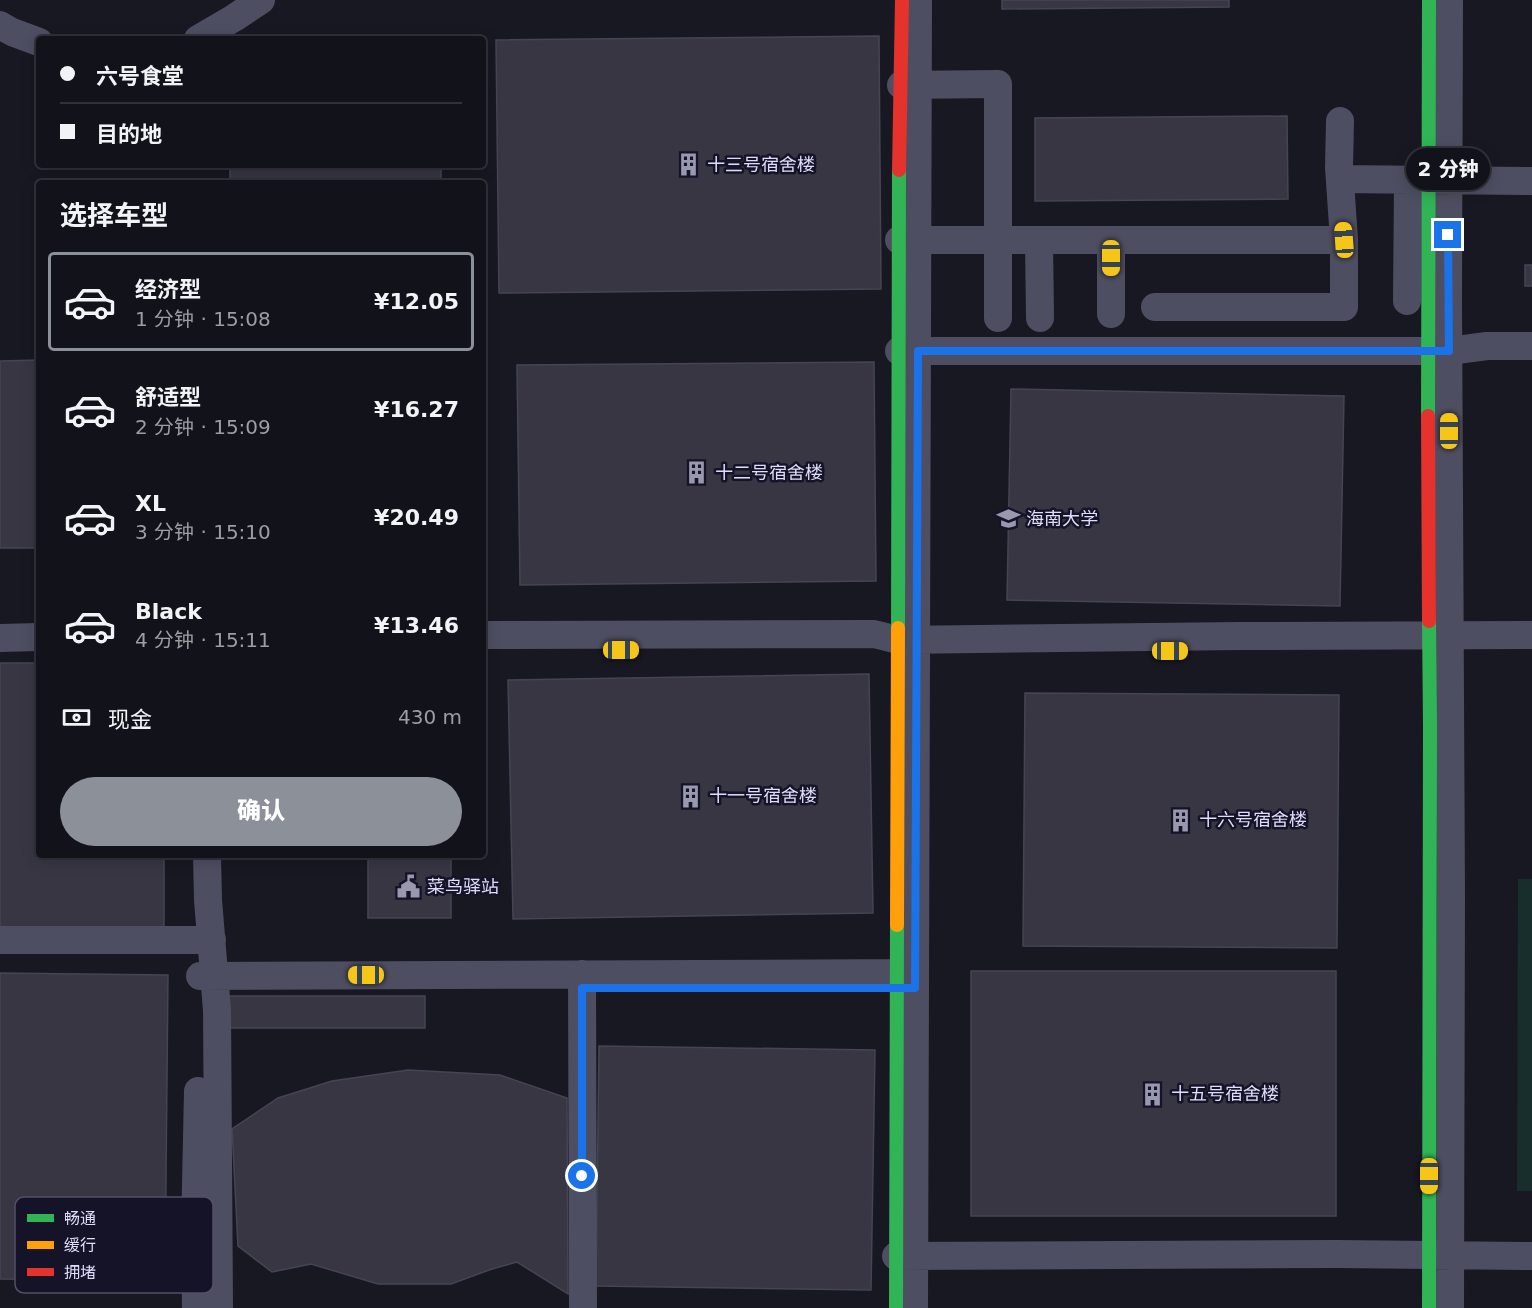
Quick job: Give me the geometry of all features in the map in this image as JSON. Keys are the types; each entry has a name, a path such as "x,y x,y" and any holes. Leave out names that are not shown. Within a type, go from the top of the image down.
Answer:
{"street":[{"path":"203,36 261,0"},
{"path":"902,0 910,85"},
{"path":"896,1308 904,1264 910,85 918,0"},
{"path":"1429,0 1428,180 1438,344 1439,1262 1449,1308"},
{"path":"1407,301 1428,180 1449,0"},
{"path":"0,25 36,41"},
{"path":"910,85 998,84 998,318"},
{"path":"1155,307 1344,307 1340,121"},
{"path":"1340,179 1532,181"},
{"path":"909,240 1344,240"},
{"path":"1040,240 1040,318"},
{"path":"1111,240 1111,314"},
{"path":"908,345 1438,344 1532,346"},
{"path":"486,635 874,634 907,647"},
{"path":"1439,643 1532,635"},
{"path":"486,651 873,648 1240,636 1439,643 1532,651"},
{"path":"0,638 36,637"},
{"path":"0,654 36,654"},
{"path":"198,858 206,940"},
{"path":"197,1197 207,982 207,858"},
{"path":"0,940 206,940"},
{"path":"582,981 583,1308"},
{"path":"207,982 906,981"},
{"path":"207,982 217,1010 219,1308"},
{"path":"904,1264 1439,1262 1532,1256"},
{"path":"1439,1262 1532,1270"},
{"path":"1429,1308 1439,1262"},
{"path":"904,1264 914,1308"},
{"path":"196,1293 196,1308"}],"green space":[{"path":"1518,879 1532,879 1532,1191 1517,1191"}],"building":[{"path":"1002,0 1229,0 1229,7 1002,9"},
{"name":"十三号宿舍楼","path":"879,36 881,289 499,293 496,40"},
{"path":"1287,116 1288,199 1035,201 1035,118"},
{"path":"230,168 441,168 441,180 230,180"},
{"path":"1525,265 1532,265 1532,286 1525,286"},
{"path":"36,360 36,548 0,548 0,361"},
{"name":"十二号宿舍楼","path":"874,362 876,581 520,585 517,365"},
{"path":"1011,389 1344,396 1340,606 1007,600"},
{"path":"0,663 36,663 36,858 164,858 164,931 0,932"},
{"name":"十一号宿舍楼","path":"869,674 873,913 513,919 508,680"},
{"name":"十六号宿舍楼","path":"1025,693 1339,695 1337,948 1023,946"},
{"name":"菜鸟驿站","path":"368,858 451,858 451,918 368,918"},
{"name":"十五号宿舍楼","path":"971,971 1336,971 1336,1216 971,1216"},
{"path":"0,973 168,975 166,1197 15,1197 15,1279 0,1279"},
{"path":"225,996 425,996 425,1028 225,1028"},
{"path":"599,1046 875,1050 871,1290 596,1286"},
{"path":"408,1070 500,1075 567,1098 568,1294 517,1262 451,1284 378,1284 311,1264 272,1272 238,1246 232,1129 278,1098 332,1081"}],"traffic: fast":[{"path":"1428,416 1429,0"},
{"path":"898,628 899,170"},
{"path":"1429,621 1429,1308"},
{"path":"896,1308 897,925"}],"traffic: slow":[{"path":"897,925 898,628"}],"traffic: jam":[{"path":"899,170 902,0"},
{"path":"1428,416 1429,621"}],"place":[{"name":"十三号宿舍楼","path":"689,165"},
{"name":"十二号宿舍楼","path":"697,473"},
{"name":"海南大学","path":"1008,519"},
{"name":"十一号宿舍楼","path":"691,796"},
{"name":"十六号宿舍楼","path":"1181,820"},
{"name":"菜鸟驿站","path":"409,887"},
{"name":"十五号宿舍楼","path":"1153,1094"}],"route":[{"path":"582,1176 582,988 915,988 918,351 1449,351 1448,235"}]}
